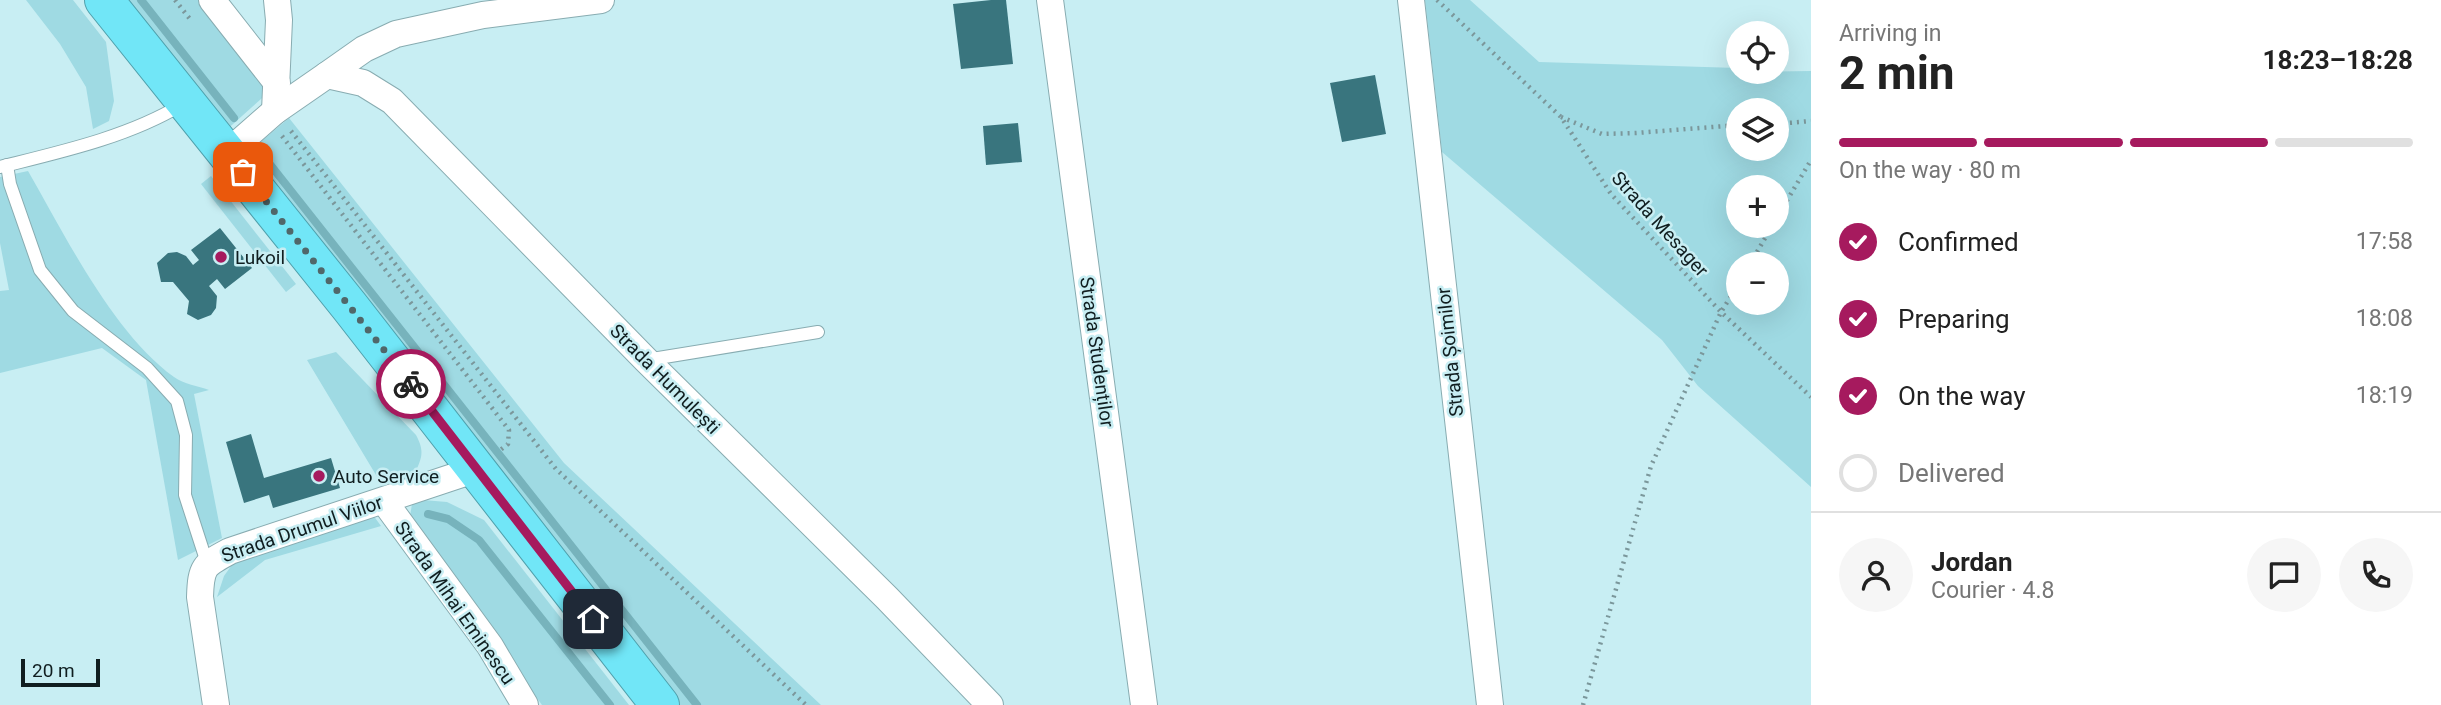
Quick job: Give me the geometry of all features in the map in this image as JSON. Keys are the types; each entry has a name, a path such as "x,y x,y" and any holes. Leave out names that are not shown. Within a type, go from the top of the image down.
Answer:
{"highway":[{"path":"104,0 477,469 660,705"}],"street":[{"path":"212,0 277,83"},
{"path":"272,114 277,83 277,0"},
{"path":"227,153 272,114 327,75 364,49 396,34 483,15 601,0"},
{"name":"Strada Studenților","path":"1050,0 1144,705"},
{"name":"Strada Șoimilor","path":"1411,0 1490,705"},
{"name":"Strada Humulești","path":"327,75 363,83 392,101 990,705"},
{"name":"Strada Drumul Viilor","path":"216,705 200,597 201,579 207,563 230,551 477,469"},
{"name":"Strada Mihai Eminescu","path":"384,501 490,646 525,705"}],"lane":[{"path":"4,166 70,150 161,117 186,102"},
{"name":"Strada Drumul Viilor","path":"4,166 40,270 73,311 147,368 177,401 186,435 185,495 207,563"},
{"path":"646,360 818,332"}],"path":[{"path":"176,0 192,21"},
{"name":"Strada Mesager","path":"1437,0 1561,117 1611,194 1721,313 1811,397"},
{"path":"272,114 509,430 506,446"},
{"path":"272,114 556,469 806,705"},
{"path":"1561,117 1602,134 1726,126"},
{"path":"1789,123 1811,121"},
{"path":"1789,197 1811,160"},
{"path":"1583,705 1651,466 1726,305"}],"shaded area":[{"path":"26,0 73,0 106,42 114,101 109,121 93,129 86,87 60,44"},
{"path":"116,0 198,0 270,91 223,133"},
{"path":"1425,0 1470,0 1539,62 1726,68 1726,84 1789,84 1789,71 1811,71 1811,487 1698,386 1662,340 1442,152"},
{"path":"289,118 564,463 821,705 676,705 244,156"},
{"path":"28,171 92,282 131,336 174,377 209,390 194,394 222,538 178,560 146,380 102,348 0,373 0,291 9,290 0,243 0,177"},
{"path":"211,176 296,284 286,292 201,184"},
{"path":"336,352 416,435 421,446 421,455 414,475 382,485 307,360"},
{"path":"423,500 447,502 484,520 629,705 542,705 409,522 412,504"},
{"path":"373,515 381,526 265,560 217,597 224,576 234,562"}],"building":[{"path":"1006,0 1013,64 961,69 953,4"},
{"path":"1375,75 1386,134 1342,142 1330,83"},
{"path":"1018,123 1022,162 986,165 983,126"},
{"path":"220,228 252,268 225,289 217,279 209,286 217,296 216,308 211,315 198,320 187,314 189,301 173,282 161,282 157,263 168,253 177,252 186,256 193,265 199,260 191,250"},
{"path":"251,434 264,478 331,458 340,488 273,508 269,495 244,503 226,442"}],"waterway":[{"path":"141,0 234,118"},
{"path":"261,153 697,705"},
{"path":"428,514 448,519 479,540 610,705"}],"way so far":[{"path":"243,172 411,384"}],"place":[{"name":"Lukoil","path":"221,257"},
{"name":"Auto Service","path":"319,476"}],"route":[{"path":"411,384 593,619"}]}
